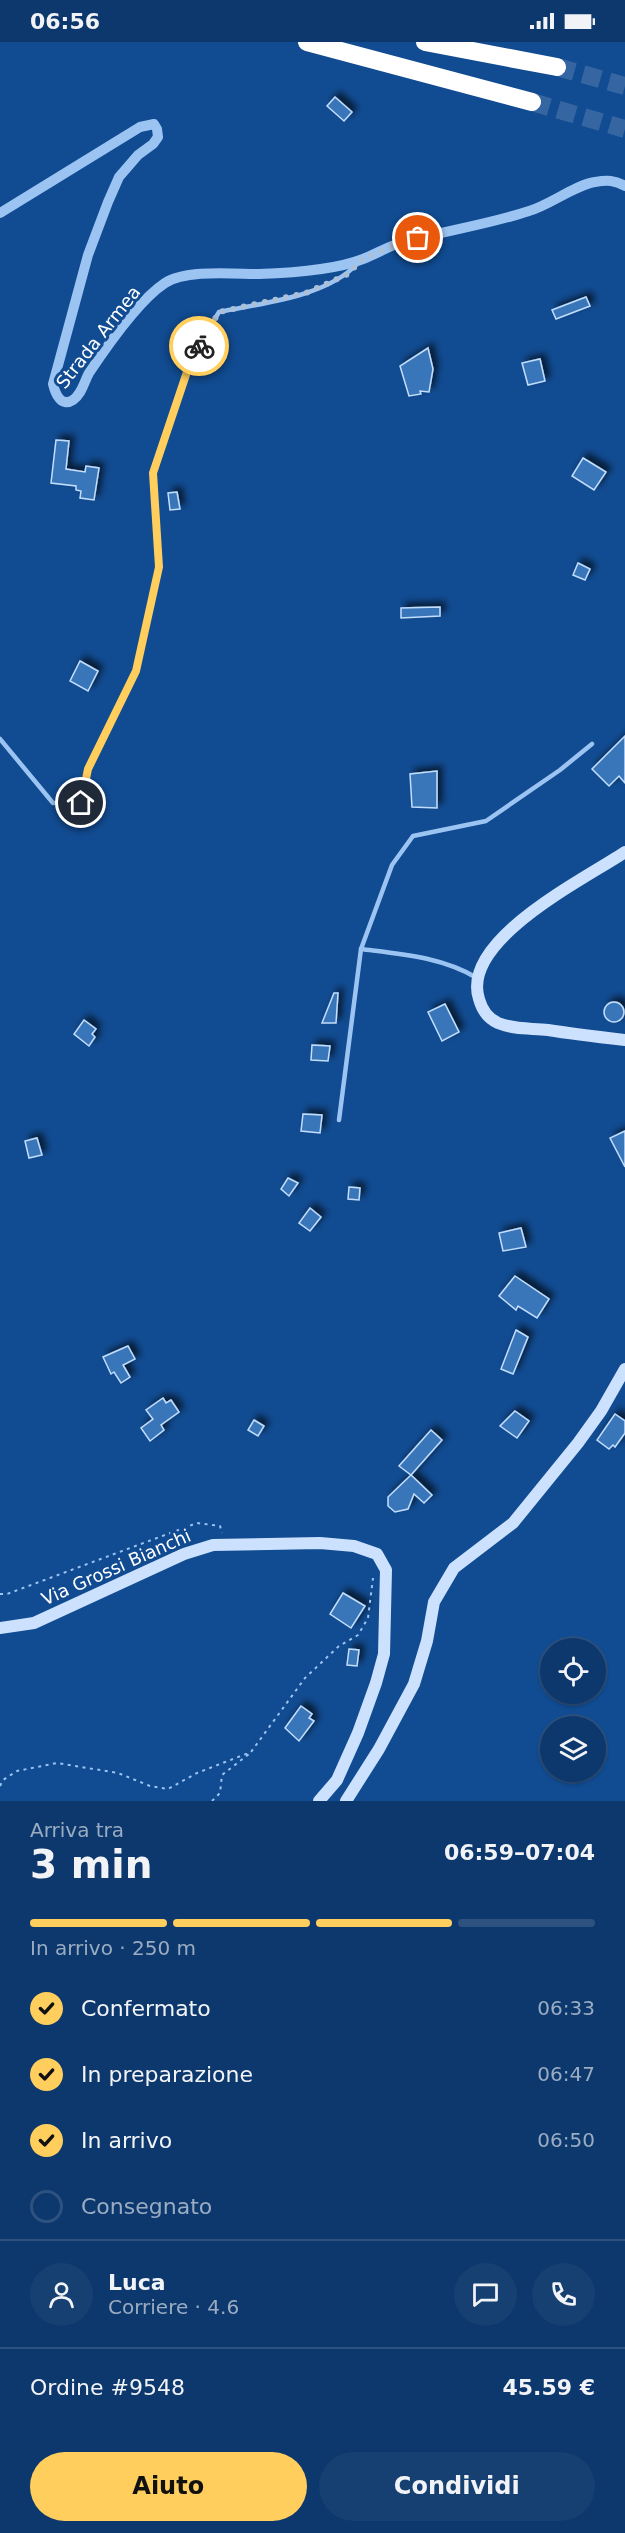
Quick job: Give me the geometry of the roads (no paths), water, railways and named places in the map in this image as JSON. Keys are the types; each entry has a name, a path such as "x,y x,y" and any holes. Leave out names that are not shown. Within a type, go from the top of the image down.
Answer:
{"highway":[{"path":"307,42 532,102"},
{"path":"425,42 556,67"}],"main road":[{"path":"625,852 572,884 524,919 494,945 482,963 477,978 477,995 481,1006 487,1016 497,1023 518,1029 625,1040"},
{"path":"346,1801 380,1749 414,1684 427,1641 434,1602 454,1568 513,1523 596,1419 625,1369"},
{"name":"Via Grossi Bianchi","path":"0,1628 34,1623 184,1554 213,1545 331,1544 354,1546 377,1554 386,1570 384,1654 358,1733 337,1780 319,1801"}],"street":[{"name":"Strada Armea","path":"0,213 140,127 154,124 157,129 158,137 153,144 138,155 119,177 88,255 53,384 55,394 61,400 68,402 74,400 82,390 85,380 111,343 148,297 167,282 190,276 297,272 361,260 397,244 527,212 550,204 592,182 614,180 625,186"}],"lane":[{"path":"0,739 53,803 81,803 88,769 136,671 159,567 153,473 192,357 219,312 306,293 348,274 361,260"},
{"path":"339,1120 361,949 392,865 413,836 486,821 560,770 592,744"},
{"path":"361,949 415,956 464,970 477,978"}],"tunnel":[{"path":"557,67 625,86"},
{"path":"532,102 625,129"}]}
